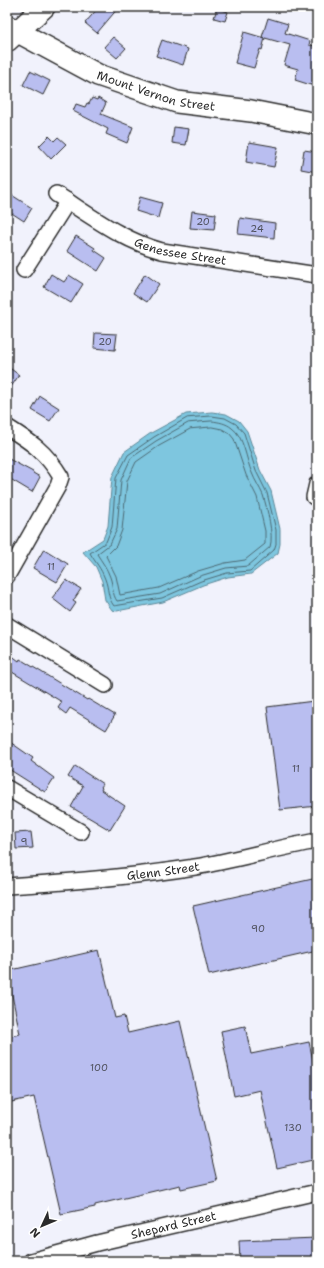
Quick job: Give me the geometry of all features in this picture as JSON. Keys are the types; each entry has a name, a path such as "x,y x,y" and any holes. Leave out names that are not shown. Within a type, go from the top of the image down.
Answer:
{"main road":[{"path":"10,33 44,7"},
{"name":"Mount Vernon Street","path":"10,33 98,74 177,102 259,113 317,124"}],"street":[{"name":"Genessee Street","path":"24,270 62,198 119,233 148,247 162,251 317,275"},
{"path":"7,427 38,448 54,464 61,476 58,486 7,576"},
{"path":"7,625 105,685"},
{"path":"7,788 81,832"},
{"name":"Glenn Street","path":"7,886 85,881 141,875 197,866 317,840"},
{"name":"Shepard Street","path":"31,1261 97,1243 317,1192"}],"water":[{"path":"212,412 226,414 239,421 247,431 260,470 271,491 280,529 280,544 278,553 251,574 228,577 203,585 163,602 117,611 112,610 105,600 102,581 96,567 83,552 103,539 108,526 112,477 124,452 151,433 186,414"}],"building":[{"path":"99,7 119,7 97,33 85,23"},
{"path":"217,8 228,12 225,21 214,18"},
{"path":"268,18 288,24 285,33 310,41 309,45 317,46 317,87 295,80 298,69 284,65 290,45 265,38 262,50 260,49 254,68 235,63 244,32 264,38 262,37"},
{"path":"113,37 126,48 117,58 104,47"},
{"path":"162,40 188,49 183,65 156,56"},
{"path":"30,71 50,81 43,95 23,85"},
{"path":"92,98 97,100 98,98 106,103 101,114 133,127 127,143 106,134 108,129 73,111 76,104 85,107 87,103 89,104"},
{"path":"174,127 189,129 186,145 172,143"},
{"path":"49,136 54,141 58,137 66,144 51,159 39,146"},
{"path":"249,142 278,147 274,167 246,162"},
{"path":"304,150 317,152 317,172 301,169"},
{"path":"7,192 32,208 24,221 7,210"},
{"path":"140,197 162,203 158,218 136,211"},
{"path":"192,211 216,214 214,230 190,228"},
{"path":"240,218 275,223 274,238 238,234"},
{"path":"76,236 95,248 94,250 106,258 98,271 67,251"},
{"path":"51,274 64,282 69,275 83,284 71,303 44,287"},
{"path":"145,274 159,284 147,302 133,293"},
{"path":"95,333 117,334 115,350 94,348"},
{"path":"7,366 19,375 7,393"},
{"path":"40,396 59,408 50,421 32,410"},
{"path":"7,458 40,477 32,492 7,477"},
{"path":"44,549 68,564 57,582 33,568"},
{"path":"66,580 81,589 73,601 76,603 70,612 52,598"},
{"path":"7,652 19,661 20,659 87,700 88,699 115,715 106,730 70,708 66,714 58,708 62,702 7,669"},
{"path":"314,701 317,731 317,806 280,810 267,707"},
{"path":"7,740 33,758 31,761 54,778 45,792 7,768"},
{"path":"75,766 103,784 101,790 125,806 110,830 71,807 83,786 68,777"},
{"path":"31,832 33,848 16,849 15,833"},
{"path":"317,878 317,950 209,975 193,906"},
{"path":"99,950 115,1018 124,1016 128,1033 180,1021 217,1181 181,1189 180,1185 95,1205 95,1207 61,1214 34,1097 7,1103 7,1037 20,1034 7,971"},
{"path":"245,1026 251,1054 309,1042 317,1079 317,1159 277,1168 260,1090 234,1096 221,1031"},
{"path":"317,1238 317,1261 240,1261 239,1241"}],"railway":[{"path":"7,1129 9,1137"}]}
